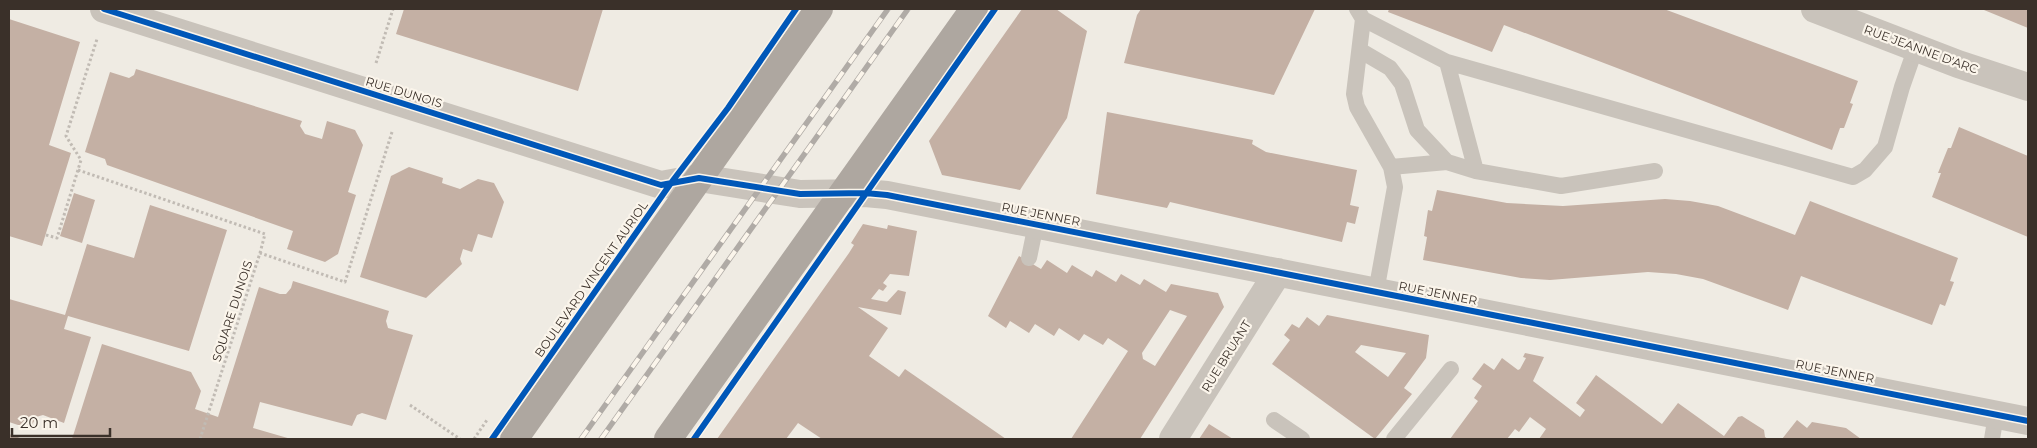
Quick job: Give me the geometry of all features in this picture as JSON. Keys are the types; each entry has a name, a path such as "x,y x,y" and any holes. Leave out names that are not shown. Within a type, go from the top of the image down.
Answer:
{"main road":[{"path":"514,439 819,9"},
{"path":"668,439 974,9"}],"street":[{"name":"RUE DUNOIS","path":"104,9 661,185 699,178 800,194 843,195"},
{"name":"RUE JEANNE D'ARC","path":"1815,9 1958,64 2028,87"},
{"name":"RUE JENNER","path":"843,195 865,193 887,195 1278,272 1994,427 2028,421"},
{"name":"RUE BRUANT","path":"1173,439 1278,272"}],"lane":[{"path":"1360,14 1447,62 1853,177 1865,170 1885,147 1899,96 1916,47"},
{"path":"1360,14 1361,51 1354,94 1357,107 1391,167 1395,187 1376,292"},
{"path":"1361,51 1390,68 1402,84 1417,130 1446,162"},
{"path":"1447,62 1476,171"},
{"path":"1391,167 1446,162 1476,171 1561,186 1655,172"},
{"path":"1029,258 1036,224"},
{"path":"1394,439 1451,369"},
{"path":"1274,420 1302,439"}],"path":[{"path":"376,64 392,9"},
{"path":"46,235 57,238 82,160 66,136 96,46"},
{"path":"78,170 265,234 260,253"},
{"path":"410,406 460,439"}],"building":[{"path":"404,9 603,9 578,91 396,34"},
{"path":"1022,9 1056,9 1087,31 1067,118 1020,190 942,175 929,141"},
{"path":"1141,9 1315,9 1274,95 1124,63 1137,15"},
{"path":"1389,9 1664,9 1858,81 1850,103 1853,104 1844,128 1840,128 1832,150 1504,25 1492,52 1388,12"},
{"path":"1980,9 2028,9 2028,28 1984,10"},
{"path":"9,19 80,42 49,145 71,153 42,246 9,236"},
{"path":"136,69 302,121 300,126 305,134 322,139 327,121 355,130 363,145 348,192 356,195 338,254 325,262 287,249 293,231 107,165 105,159 85,152 110,72 129,78 134,75"},
{"path":"1107,112 1253,140 1252,144 1266,152 1357,170 1350,205 1359,207 1355,224 1347,222 1342,242 1170,202 1167,208 1096,194"},
{"path":"1959,127 2028,156 2028,237 1932,197 1941,173 1938,173"},
{"path":"409,167 443,178 442,183 460,189 478,179 494,183 504,202 492,238 478,234 472,252 463,249 460,259 462,264 426,298 360,277 391,176"},
{"path":"1437,190 1507,203 1563,206 1665,199 1690,201 1718,206 1795,235 1810,201 1958,258 1950,281 1954,282 1945,306 1940,304 1932,325 1801,276 1788,310 1703,279 1676,274 1648,272 1550,280 1521,278 1423,260 1427,237 1424,236 1428,210 1432,211"},
{"path":"74,193 95,200 82,243 60,236"},
{"path":"150,205 227,230 189,351 68,316 64,329 91,337 64,423 43,415 36,417 30,429 9,422 9,299 65,315 87,244 134,258"},
{"path":"863,224 887,229 888,225 917,231 909,276 890,274 883,283 887,286 883,291 879,289 871,299 887,302 898,290 906,292 901,315 858,307 888,328 869,356 899,377 905,369 1006,439 822,439 798,423 786,439 717,439 849,253 854,245 851,243"},
{"path":"1019,256 1041,269 1047,260 1067,273 1072,265 1092,277 1096,270 1116,282 1121,274 1140,285 1144,279 1166,292 1171,284 1218,293 1224,307 1140,439 1071,439 1128,351 1108,338 1103,345 1084,334 1079,341 1059,328 1054,336 1035,324 1029,333 1010,321 1006,328 988,316","holes":["1170,310 1187,316 1155,366 1143,359 1142,353"]},
{"path":"293,281 389,311 386,321 388,328 413,335 386,420 362,413 357,415 352,426 260,402 253,428 291,439 72,439 102,344 191,372 201,391 195,409 218,417 259,287 280,294 286,294 291,288"},
{"path":"1327,315 1429,335 1426,358 1404,388 1412,394 1375,439 1272,364 1290,340 1284,335 1292,324 1299,328 1307,317 1319,326","holes":["1361,345 1406,353 1388,377 1355,352"]},
{"path":"1525,353 1544,357 1533,381 1580,417 1585,410 1576,403 1596,375 1662,424 1678,403 1724,436 1738,417 1742,416 1764,430 1765,437 1768,439 1539,439 1546,429 1530,417 1519,432 1515,429 1507,439 1450,439 1478,401 1474,398 1482,386 1472,379 1484,363 1494,370 1502,358 1518,370 1526,358 1523,357"},
{"path":"1797,420 1807,428 1812,422 1846,428 1861,439 1782,439"},
{"path":"1209,424 1233,439 1199,439"},
{"path":"9,434 23,439 9,439"}],"railway":[{"path":"581,439 888,9"},
{"path":"601,439 908,9"}],"cycle path":[{"path":"104,9 661,185 699,178 800,194 865,193 887,195 2028,421"},
{"name":"BOULEVARD VINCENT AURIOL","path":"492,439 671,183 728,108 796,9"},
{"path":"694,439 995,9"}]}
